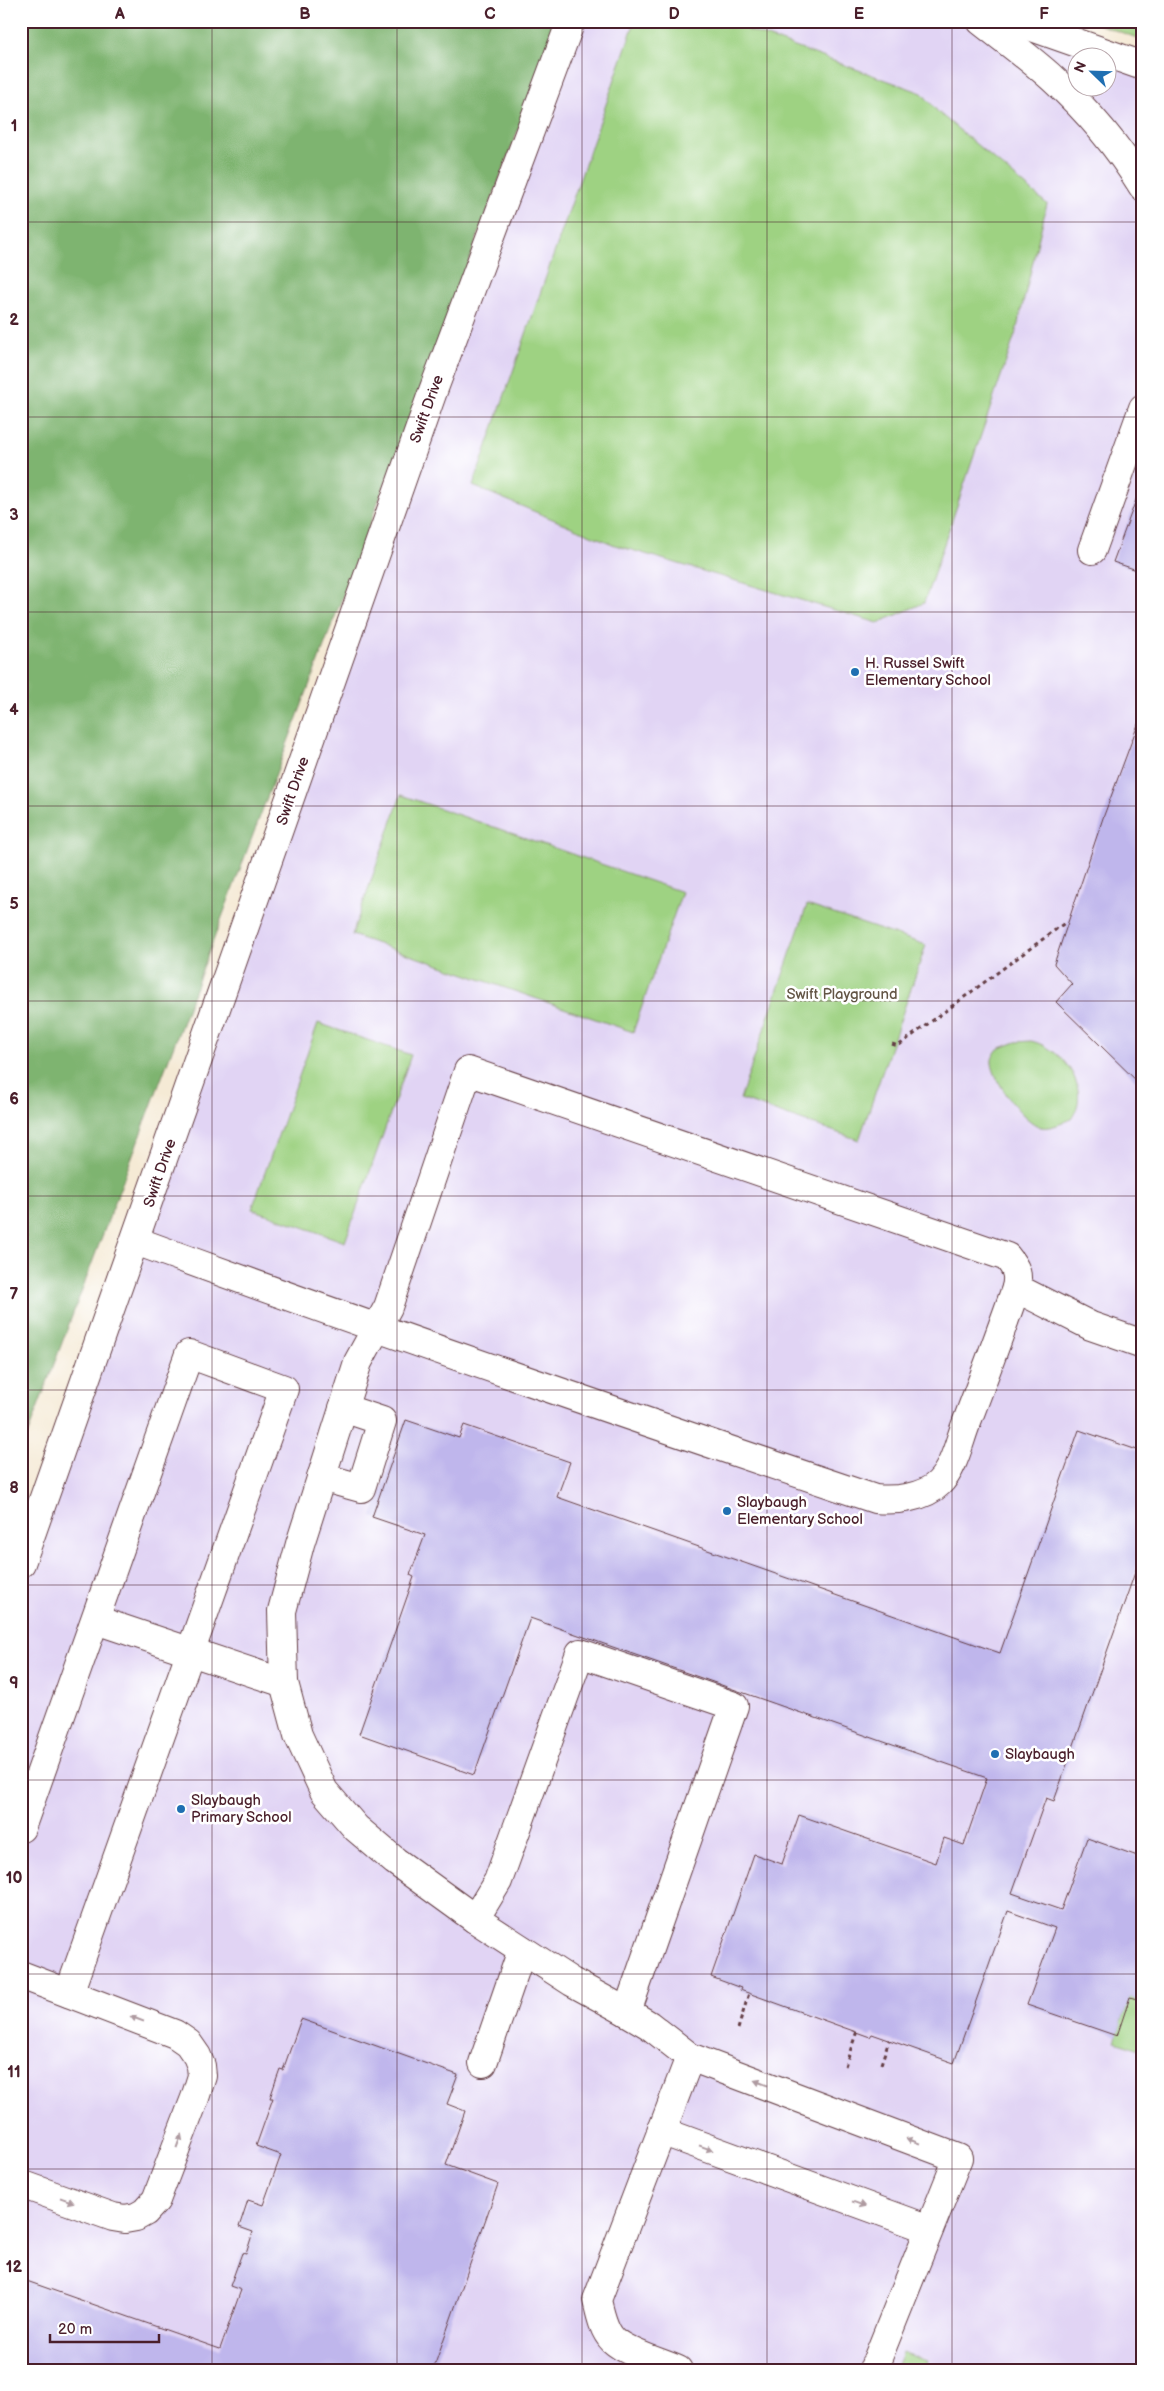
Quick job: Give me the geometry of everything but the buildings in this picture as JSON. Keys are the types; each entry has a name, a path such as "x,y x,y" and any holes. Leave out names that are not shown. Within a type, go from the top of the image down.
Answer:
{"street":[{"name":"Swift Drive","path":"21,1563 136,1241 433,391 571,21"},
{"path":"981,21 1052,78 1073,99 1140,180"},
{"path":"1015,21 1143,66"},
{"path":"1092,550 1143,408"},
{"path":"136,1241 376,1329 634,1418 875,1498 890,1500 930,1490 940,1482 951,1465 988,1369 1016,1288 1018,1276 1015,1267 1007,1257 468,1071 388,1307 376,1329 358,1362 321,1477 282,1612 284,1683 298,1736 324,1791 356,1828 395,1861 475,1919 522,1950 649,2025 690,2057 958,2158 873,2370"},
{"path":"1016,1288 1091,1326 1143,1344"},
{"path":"21,1828 189,1354 284,1389 69,1993"},
{"path":"321,1477 362,1488 382,1421 343,1408"},
{"path":"96,1620 284,1683"},
{"path":"475,1919 498,1881 580,1653 734,1706 627,2012"},
{"path":"483,2063 522,1950"},
{"path":"21,1975 175,2034 188,2043 197,2056 202,2076 160,2192 144,2212 136,2217 125,2219 113,2217 21,2184"},
{"path":"678,2370 627,2348 613,2339 603,2322 597,2300 690,2057"},
{"path":"661,2132 929,2229"}],"path":[{"path":"892,1044 898,1046 1066,922"},
{"path":"738,2029 749,1993"},
{"path":"845,2066 857,2031"},
{"path":"881,2064 889,2040"}],"shaded area":[{"path":"571,21 1015,21 1092,48 1066,48 1066,98 1116,98 1116,57 1143,66 1143,2370 21,2370 21,1563"}],"green space":[{"path":"21,21 559,21 21,1452"},
{"path":"635,21 723,21 922,93 938,112 1047,204 1016,332 924,603 878,623 615,545 473,486"},
{"path":"1089,21 1143,21 1143,40"},
{"path":"401,795 682,892 633,1032 352,935"},
{"name":"Swift Playground","path":"807,905 926,945 859,1140 740,1099"},
{"path":"318,1023 411,1055 345,1242 252,1209"},
{"path":"1031,1041 1043,1045 1064,1061 1076,1083 1079,1095 1077,1107 1071,1119 1060,1124 1041,1127 1026,1118 1004,1090 994,1071 992,1059 998,1049 1016,1042"},
{"path":"1130,1997 1143,2001 1143,2050 1115,2041"},
{"path":"902,2352 927,2361 924,2370 895,2370"}],"place":[{"name":"H. Russel Swift Elementary School","path":"855,672"},
{"name":"Slaybaugh Elementary School","path":"727,1511"},
{"name":"Slaybaugh","path":"995,1754"},
{"name":"Slaybaugh Primary School","path":"181,1809"}]}
